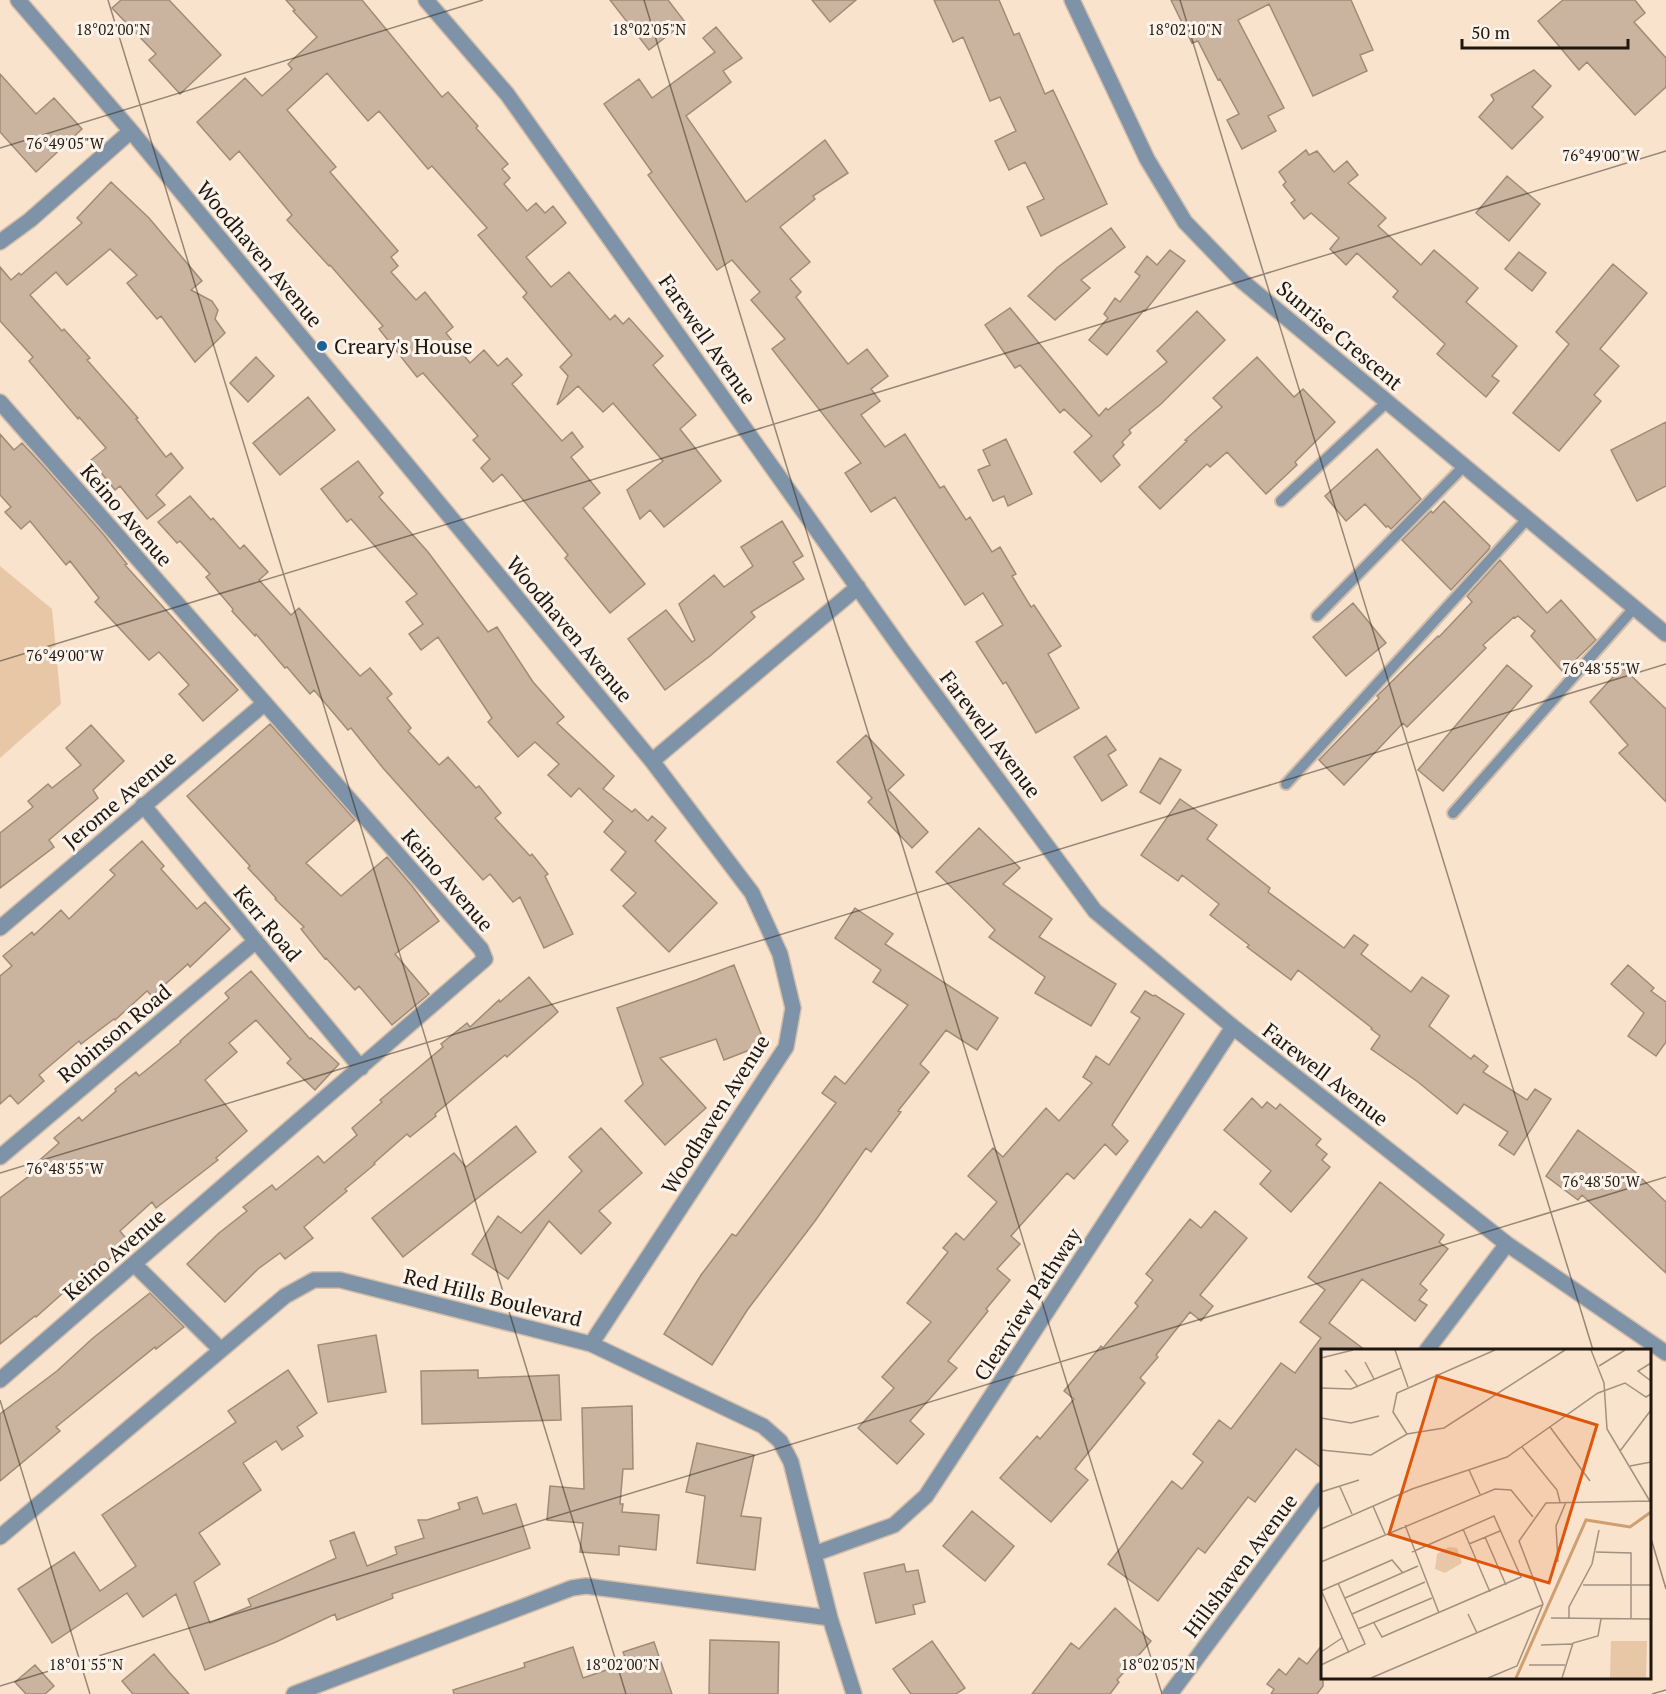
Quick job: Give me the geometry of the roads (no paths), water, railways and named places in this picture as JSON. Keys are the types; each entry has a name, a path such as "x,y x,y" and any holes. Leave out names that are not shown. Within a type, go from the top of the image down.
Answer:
{"street":[{"name":"Woodhaven Avenue","path":"18,0 131,131 652,761 752,893 780,954 793,1008 786,1047 591,1344"},
{"name":"Farewell Avenue","path":"426,0 507,94 858,587 1095,910 1233,1027 1507,1244 1666,1353"},
{"name":"Sunrise Crescent","path":"1072,0 1148,159 1185,222 1242,281 1666,634"},
{"path":"0,242 30,220 131,131"},
{"name":"Keino Avenue","path":"0,402 481,949 485,959 0,1380"},
{"path":"652,761 858,587"},
{"name":"Jerome Avenue","path":"0,928 265,703"},
{"name":"Kerr Road","path":"144,805 361,1068"},
{"name":"Robinson Road","path":"0,1157 256,941"},
{"name":"Clearview Pathway","path":"814,1554 894,1525 926,1496 1233,1027"},
{"path":"1428,1349 1507,1244"},
{"path":"134,1264 221,1350"},
{"name":"Red Hills Boulevard","path":"0,1537 285,1296 314,1281 340,1280 591,1344 763,1426 780,1441 791,1462 830,1618 855,1694"},
{"name":"Hillshaven Avenue","path":"1170,1694 1321,1493"},
{"path":"294,1694 572,1588 586,1586 830,1618"}],"lane":[{"path":"1281,501 1387,402"},
{"path":"1317,616 1464,466"},
{"path":"1286,784 1527,519"},
{"path":"1453,813 1634,608"}],"place":[{"name":"Creary's House","path":"322,346"}]}
